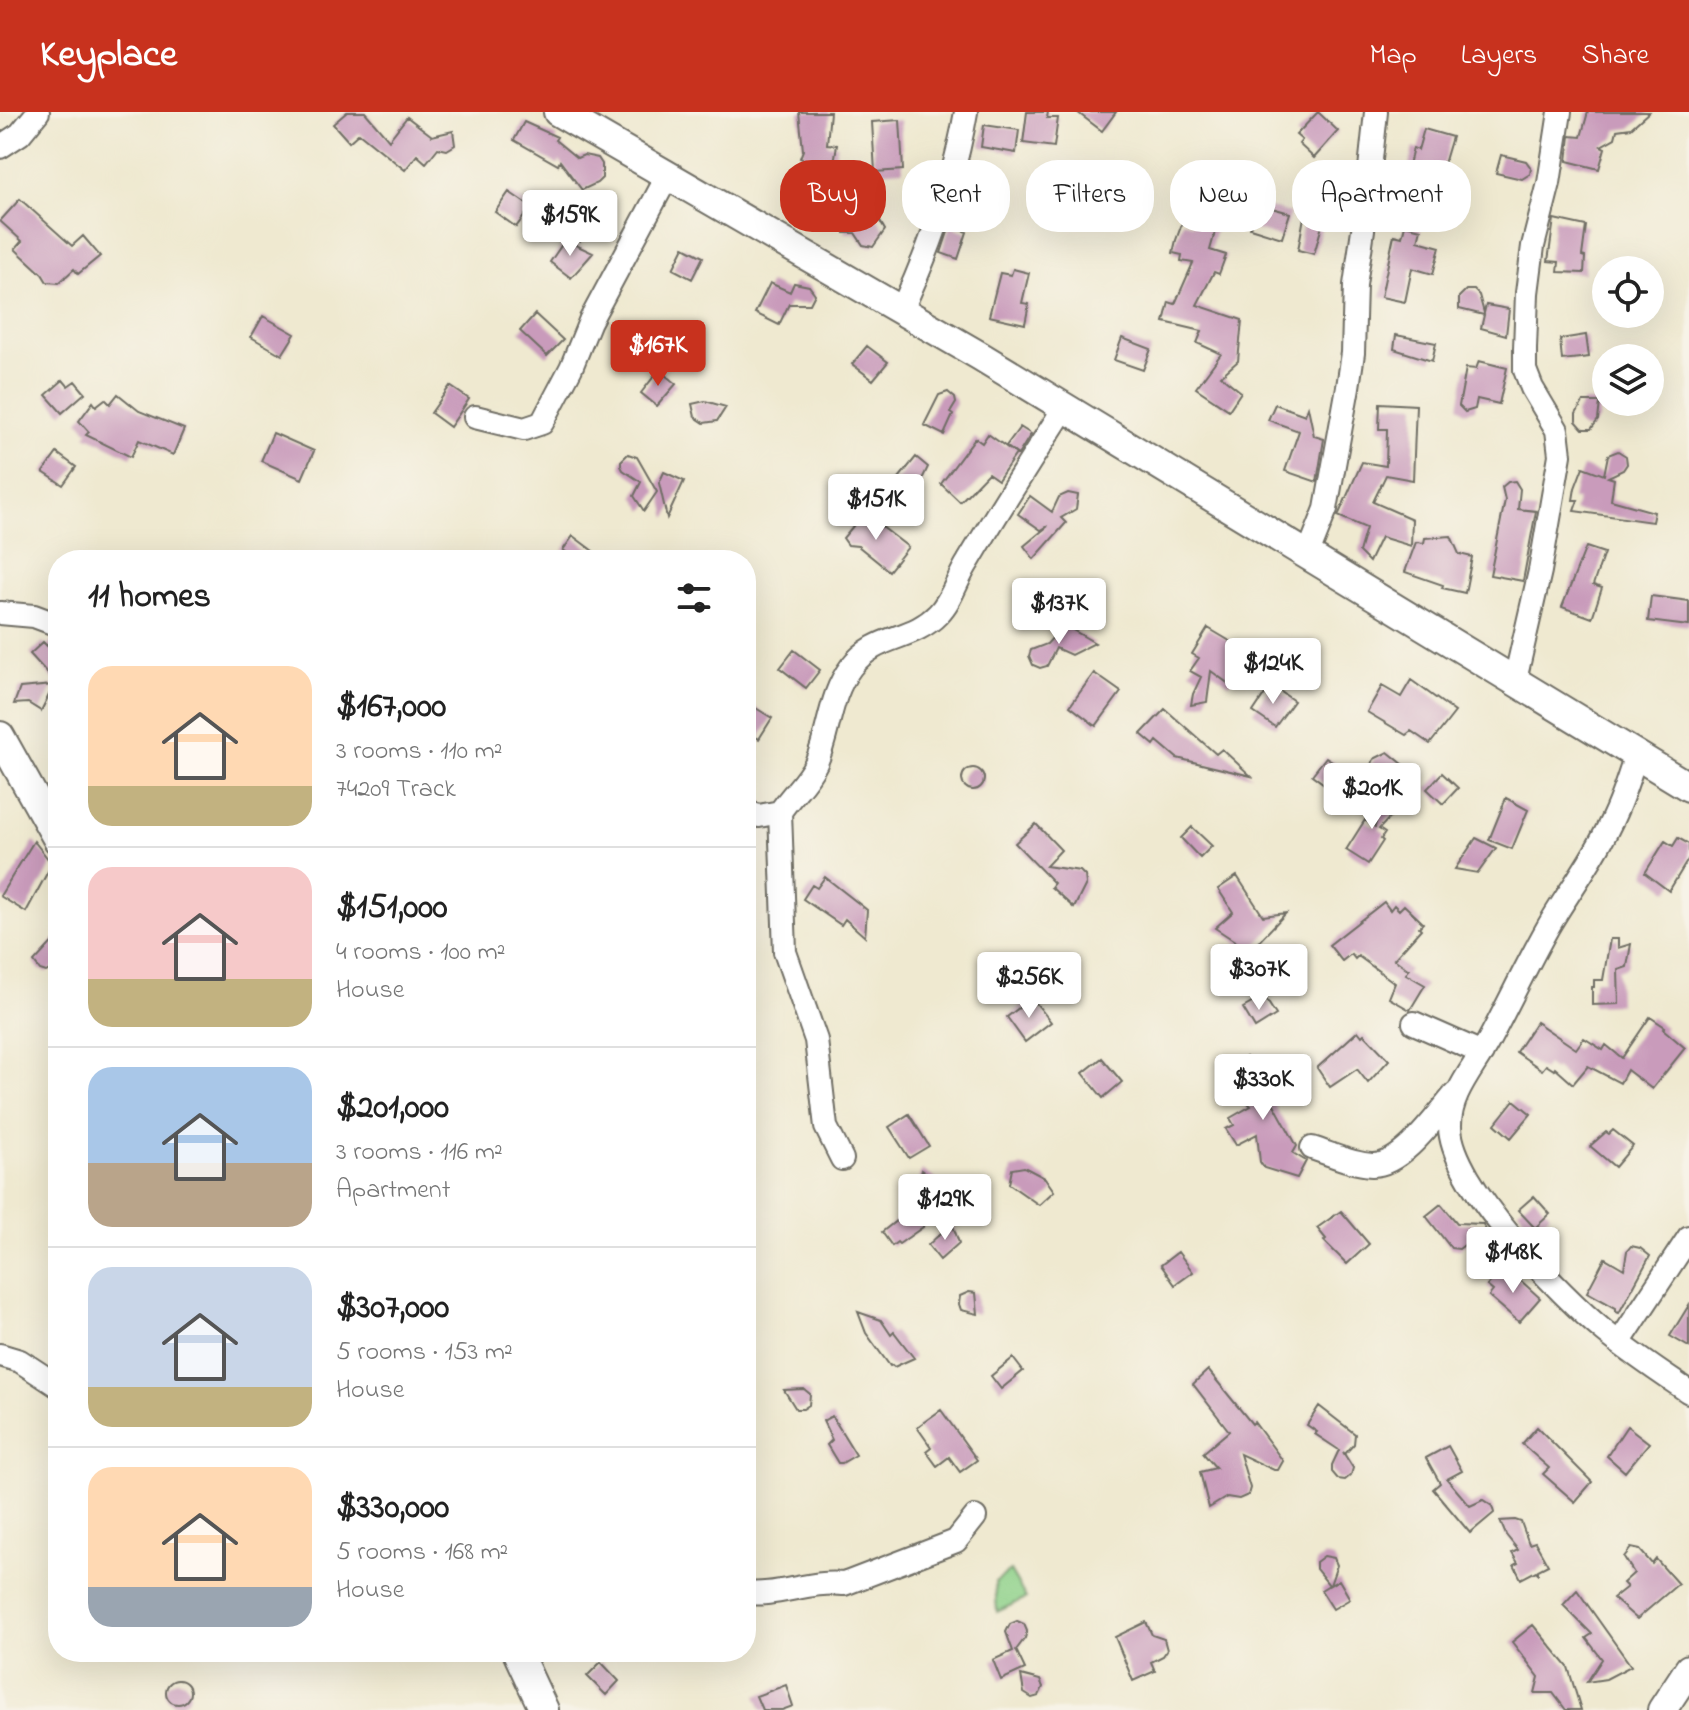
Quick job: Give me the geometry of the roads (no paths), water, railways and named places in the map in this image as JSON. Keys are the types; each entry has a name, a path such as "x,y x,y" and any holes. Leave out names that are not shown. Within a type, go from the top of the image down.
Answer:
{"street":[{"path":"0,147 20,134 38,112"},
{"path":"558,112 1065,407 1689,787"},
{"path":"901,311 955,172 966,112"},
{"path":"1308,554 1326,509 1348,387 1353,353 1355,285 1376,112"},
{"path":"1515,680 1540,571 1560,455 1557,430 1525,370 1527,293 1533,246 1549,183 1560,112"},
{"path":"475,417 524,429 542,423 571,368 590,321 667,177"},
{"path":"842,1159 826,1127 816,1040 785,952 780,812 809,776 824,743 836,692 849,669 865,651 912,632 939,613 965,565 1065,407"},
{"path":"0,613 34,616 48,621"},
{"path":"0,736 48,822"},
{"path":"1312,1148 1356,1163 1381,1164 1405,1150 1456,1093 1482,1053 1548,927 1608,828 1636,755"},
{"path":"756,815 780,812"},
{"path":"1414,1023 1482,1053"},
{"path":"1456,1093 1450,1129 1455,1152 1490,1212 1554,1283 1619,1343 1689,1392"},
{"path":"1619,1343 1689,1237"},
{"path":"0,1355 20,1361 48,1379"},
{"path":"756,1593 832,1582 844,1584 956,1541 975,1517"},
{"path":"522,1662 544,1710"},
{"path":"1662,1710 1689,1669"}]}
